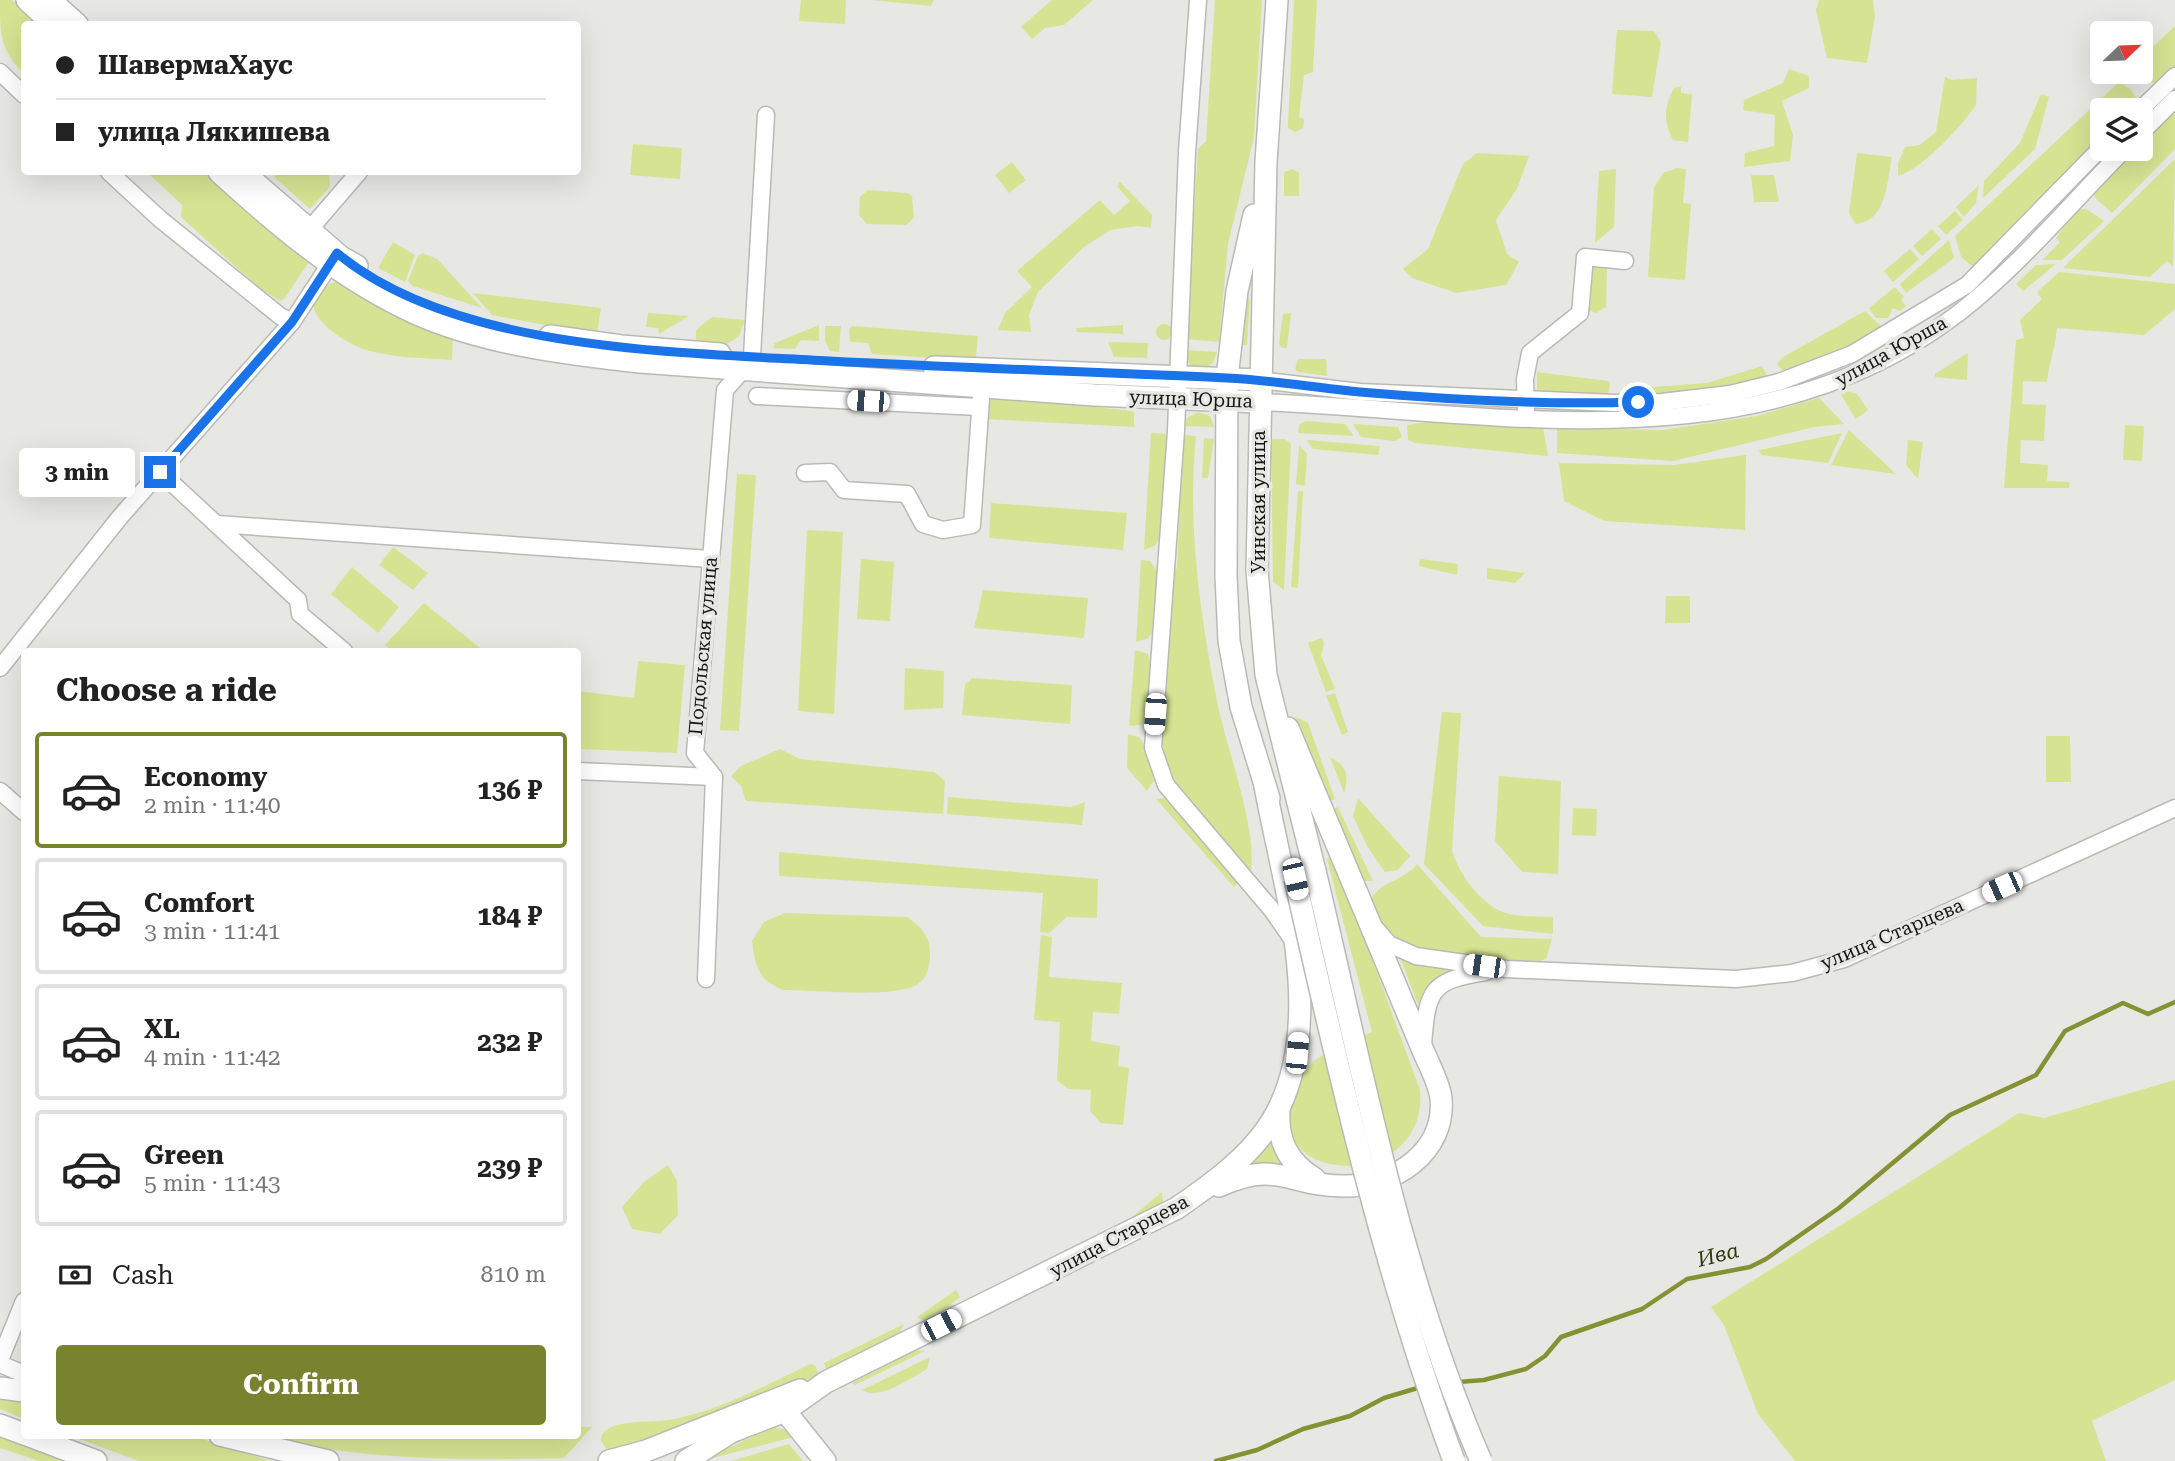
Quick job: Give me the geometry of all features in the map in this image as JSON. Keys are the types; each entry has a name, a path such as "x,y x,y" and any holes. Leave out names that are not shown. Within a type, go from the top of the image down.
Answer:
{"main road":[{"path":"27,0 50,21"},
{"path":"50,0 73,21"},
{"name":"Уинская улица","path":"1277,0 1266,162 1259,380 1257,570 1266,675 1382,1156 1436,1347 1481,1461"},
{"name":"Уинская улица","path":"1266,162 1237,291 1227,378 1226,576 1229,640 1241,707 1295,879 1343,1094 1415,1354 1454,1461"},
{"name":"улица Юрша","path":"223,175 334,259 393,289 463,316 594,342 748,363 984,378 1176,399 1259,402"},
{"name":"улица Юрша","path":"246,175 304,235"},
{"name":"улица Юрша","path":"984,378 1176,377 1259,380"},
{"path":"1177,1208 1242,1176 1264,1172 1344,1186 1363,1184 1400,1172 1422,1157 1437,1134 1441,1096 1266,675"},
{"name":"улица Старцева","path":"685,1461 731,1432 785,1410 826,1382 1177,1208 1216,1182 1241,1158 1279,1108 1297,1053 1295,942 1265,786"},
{"path":"1279,1108 1279,1139 1286,1153 1320,1182"},
{"path":"609,1461 646,1451 757,1405 826,1382"},
{"path":"0,1388 21,1391"},
{"path":"757,1405 785,1410 825,1461"},
{"path":"0,1425 21,1432"},
{"path":"39,1439 96,1461"},
{"path":"237,1439 328,1461"}],"street":[{"path":"1198,0 1176,399 1153,736 1155,760 1166,785 1177,800 1272,910 1295,942"},
{"path":"0,72 21,91"},
{"path":"2152,98 2175,76"},
{"path":"2153,121 2175,99"},
{"path":"748,363 766,115"},
{"name":"улица Юрша","path":"1259,402 1415,414 1662,402 1730,394 1779,382 1845,357 1967,285 2090,160"},
{"name":"улица Юрша","path":"1259,380 1633,421 1737,410 1786,399 1867,368 1962,310 2029,250 2114,161"},
{"path":"112,175 215,264 280,316 292,322"},
{"path":"304,235 356,175"},
{"path":"1526,409 1530,353 1580,313 1585,257 1625,261"},
{"path":"0,668 120,517 292,322 334,259"},
{"name":"Подольская улица","path":"714,777 695,753 710,559 724,390 748,363"},
{"path":"805,473 830,472 844,490 907,494 923,524 943,530 972,525 979,407 984,378"},
{"path":"757,396 979,407"},
{"path":"160,472 298,600 300,614 340,648"},
{"path":"217,524 710,559"},
{"path":"581,771 714,777 706,979"},
{"path":"0,791 21,809"},
{"name":"улица Старцева","path":"1506,969 1736,979 1792,973 1844,959 2175,808"},
{"path":"1372,926 1389,944 1416,956 1506,969"},
{"path":"1422,1048 1426,1007 1443,983 1453,977 1506,969"},
{"path":"21,1309 0,1362 21,1372"}],"green space":[{"path":"0,0 12,0 35,21 21,21 21,71 6,49 0,23"},
{"path":"801,0 846,0 845,24 799,21"},
{"path":"872,0 934,0 931,6"},
{"path":"1052,0 1093,0 1064,25 1045,28 1032,39 1021,27"},
{"path":"1215,0 1262,0 1254,137 1228,244 1219,342 1186,339 1198,149 1206,141"},
{"path":"1294,0 1317,0 1313,72 1304,75 1299,117 1304,119 1303,128 1295,132 1288,128"},
{"path":"1819,0 1873,0 1875,16 1867,63 1827,58 1816,10"},
{"path":"2175,26 2175,66 2154,83 2153,83 2153,47"},
{"path":"1617,30 1654,31 1661,42 1652,97 1612,94"},
{"path":"1789,69 1809,76 1809,88 1782,101 1793,135 1790,161 1744,167 1745,153 1774,146 1775,115 1743,110 1744,100 1783,83"},
{"path":"1945,77 1952,80 1977,78 1976,105 1930,156 1898,176 1898,163 1905,147 1920,145 1936,132"},
{"path":"2117,84 2122,84 2137,98 2102,98"},
{"path":"1681,87 1681,93 1692,94 1688,142 1673,140 1666,120 1674,88"},
{"path":"2041,94 2049,97 2035,149 1983,198 1984,181 2020,143"},
{"path":"2090,109 2090,149 1974,268 1961,257 1955,236"},
{"path":"2175,109 2175,149 2112,213 2094,197 2095,189 2123,161 2153,161 2153,131"},
{"path":"633,144 682,148 680,179 630,175"},
{"path":"1477,153 1529,156 1517,189 1496,220 1507,254 1519,262 1506,285 1456,293 1412,278 1403,269 1428,249 1463,164"},
{"path":"1857,153 1892,157 1887,188 1880,208 1874,216 1856,224 1849,213"},
{"path":"2175,159 2173,267 2167,261 2150,277 2063,268"},
{"path":"1012,162 1026,180 1009,193 995,175"},
{"path":"1677,168 1686,169 1683,203 1691,204 1685,280 1648,277 1654,187 1663,173"},
{"path":"1293,169 1299,173 1299,196 1284,196 1284,172"},
{"path":"1616,169 1614,227 1595,243 1599,171"},
{"path":"150,175 210,175 309,262 285,298 280,301 258,287 181,217 182,205"},
{"path":"329,175 330,187 310,209 274,177"},
{"path":"1751,175 1774,175 1779,202 1754,202"},
{"path":"1120,182 1152,215 1151,228 1138,226 1110,230 1084,247 1038,292 1029,315 1031,332 998,330 1005,313 1032,287 1017,271 1100,200 1114,215 1130,201 1117,186"},
{"path":"1979,185 1976,203 1964,217 1956,207"},
{"path":"868,190 907,193 912,196 914,218 906,225 867,224 859,215 860,197"},
{"path":"2078,208 2088,210 2104,221 2062,260 2042,260 2060,242 2056,238"},
{"path":"1955,211 1963,220 1946,235 1938,226"},
{"path":"1932,229 1941,239 1922,256 1913,246"},
{"path":"1949,240 1954,258 1906,293 1900,284"},
{"path":"393,242 415,255 405,282 378,268"},
{"path":"1910,249 1919,259 1893,282 1884,271"},
{"path":"423,253 437,259 482,308 413,286 408,281 418,256"},
{"path":"2056,264 2023,291 2016,284 2036,265"},
{"path":"1590,267 1607,268 1606,307 1596,313 1587,310"},
{"path":"2059,272 2175,284 2175,309 2144,335 2057,328 2047,382 2023,381 2022,404 2046,405 2044,441 2021,440 2020,463 2048,465 2047,481 2070,482 2069,488 2004,488 2016,340 2024,338 2020,320 2042,299 2037,292"},
{"path":"338,281 453,334 452,360 370,351 331,330 314,309 314,299 321,289"},
{"path":"1895,287 1904,297 1901,300 1906,306 1900,311 1893,308 1888,318 1876,318 1869,308"},
{"path":"473,293 601,308 597,333 492,315"},
{"path":"1248,298 1247,345 1242,345"},
{"path":"1865,311 1881,326 1852,346 1784,372 1777,364 1783,357"},
{"path":"648,313 689,316 659,334 658,328 646,327"},
{"path":"1291,313 1287,348 1282,348 1279,344 1283,314"},
{"path":"712,317 745,320 739,336 727,344 696,342 696,330"},
{"path":"1161,324 1167,324 1172,332 1170,338 1161,340 1156,335 1156,329"},
{"path":"819,325 819,341 801,340 795,349 773,348 775,343"},
{"path":"1123,325 1123,334 1077,332 1076,328"},
{"path":"825,326 841,326 839,352 830,351 825,341"},
{"path":"853,326 978,336 976,357 967,360 872,354 868,343 850,342 849,329"},
{"path":"1108,342 1148,343 1147,358 1114,357"},
{"path":"1183,350 1217,352 1213,363 1205,368 1191,367"},
{"path":"1968,353 1967,380 1935,377 1935,374"},
{"path":"1298,359 1326,359 1327,376 1298,372 1295,369"},
{"path":"1762,366 1768,378 1691,394 1625,396 1622,392 1622,389 1707,383"},
{"path":"1537,372 1608,381 1610,385 1607,397 1537,392"},
{"path":"1847,391 1857,394 1868,410 1856,419 1841,395"},
{"path":"994,397 1134,411 1134,427 984,419 986,404"},
{"path":"1819,398 1844,424 1814,427 1673,461 1557,453 1557,428 1663,430 1756,416"},
{"path":"1198,412 1210,416 1214,427 1184,426 1187,418"},
{"path":"1306,421 1345,424 1354,436 1298,433 1299,425"},
{"path":"1434,421 1543,427 1548,456 1415,443 1408,440 1407,425"},
{"path":"1353,424 1398,427 1402,437 1395,441 1361,437"},
{"path":"2125,425 2144,426 2142,461 2123,460"},
{"path":"1849,430 1896,474 1831,465"},
{"path":"1151,433 1167,434 1160,535 1156,545 1144,550"},
{"path":"1842,433 1828,463 1761,455 1759,450"},
{"path":"1183,435 1196,436 1194,536 1205,635 1221,719 1246,813 1252,857 1250,874 1203,822 1182,794 1166,763 1162,746 1161,699 1172,575 1177,568"},
{"path":"1204,438 1214,439 1208,478 1202,478"},
{"path":"1271,439 1285,439 1291,444 1284,590 1273,582"},
{"path":"1307,440 1380,446 1378,455 1313,449"},
{"path":"1908,440 1923,442 1918,479 1906,465"},
{"path":"1299,445 1307,454 1305,486 1296,484"},
{"path":"1746,455 1745,530 1604,521 1564,501 1559,463 1674,465"},
{"path":"737,474 756,475 739,731 720,730"},
{"path":"1298,491 1303,491 1298,588 1291,587"},
{"path":"991,503 1127,513 1123,550 989,538"},
{"path":"807,530 843,532 834,714 798,711"},
{"path":"393,547 428,573 413,590 379,565"},
{"path":"861,559 894,562 890,621 857,619"},
{"path":"1420,559 1458,564 1457,575 1419,566"},
{"path":"1141,560 1150,561 1157,571 1152,633 1147,639 1136,642"},
{"path":"352,567 399,607 378,633 331,594"},
{"path":"1487,568 1525,573 1515,583 1487,579"},
{"path":"983,590 1088,598 1084,638 974,628"},
{"path":"1666,596 1690,596 1690,623 1665,623"},
{"path":"424,603 480,648 388,648 385,645"},
{"path":"1322,638 1324,644 1321,655 1335,689 1326,692 1308,643"},
{"path":"1135,650 1148,654 1151,665 1147,719 1141,725 1129,726"},
{"path":"638,661 685,665 677,753 581,749 581,691 634,698"},
{"path":"905,668 944,671 943,708 904,710"},
{"path":"973,678 1072,685 1070,724 962,715 965,684"},
{"path":"1335,693 1348,732 1342,735 1326,696"},
{"path":"1442,712 1461,713 1452,851 1460,870 1473,889 1499,911 1514,915 1553,917 1553,934 1483,926 1424,864"},
{"path":"1296,717 1308,723 1335,799 1326,803"},
{"path":"1128,734 1139,737 1147,748 1155,779 1147,791 1127,768"},
{"path":"2046,736 2070,736 2071,782 2046,782"},
{"path":"780,749 800,759 934,772 945,781 943,814 746,801 741,786 731,776 741,766"},
{"path":"1330,757 1340,764 1345,772 1344,793"},
{"path":"1499,776 1561,781 1558,874 1522,872 1495,841"},
{"path":"948,797 1071,807 1085,802 1082,825 947,814"},
{"path":"1164,798 1241,880 1234,887 1156,799"},
{"path":"1358,798 1410,856 1398,870 1385,872 1367,846 1353,816"},
{"path":"1338,807 1373,881 1364,881 1360,877 1329,812"},
{"path":"1573,808 1597,809 1596,836 1572,835"},
{"path":"779,852 1098,879 1097,918 1067,917 1049,933 1040,932 1043,893 779,876"},
{"path":"1330,858 1366,942 1420,1090 1416,1124 1399,1147 1375,1161 1347,1166 1321,1161 1300,1148 1290,1128 1294,1099 1310,1065 1327,1053 1372,1032 1327,859"},
{"path":"1417,864 1481,937 1552,939 1546,959 1534,963 1464,959 1426,954 1400,945 1382,924 1371,899 1380,889 1406,874"},
{"path":"785,913 907,917 921,929 929,943 930,956 926,975 918,984 892,991 854,993 783,990 768,982 759,971 752,941 764,922"},
{"path":"1041,935 1052,937 1049,977 1122,983 1119,1014 1093,1012 1091,1041 1120,1046 1118,1066 1129,1068 1123,1125 1101,1123 1090,1111 1091,1090 1068,1089 1057,1080 1060,1022 1034,1020"},
{"path":"1400,958 1456,968 1436,980 1418,1004"},
{"path":"2175,1080 2175,1380 2092,1421 2106,1461 1795,1461 1758,1414 1724,1325 1711,1307 2019,1113 2044,1118"},
{"path":"1271,1127 1288,1169 1247,1168"},
{"path":"668,1165 677,1181 678,1215 660,1234 632,1229 622,1207 644,1182"},
{"path":"1162,1192 1163,1206 1121,1226"},
{"path":"956,1290 960,1297 941,1312 923,1320 917,1317"},
{"path":"904,1324 899,1334 827,1370 824,1363"},
{"path":"916,1350 925,1351 855,1385 852,1383"},
{"path":"930,1357 927,1369 895,1387 878,1393 862,1390"},
{"path":"810,1364 815,1365 819,1375 683,1430 613,1450 607,1450 601,1441 602,1434 614,1426 669,1420 705,1411"},
{"path":"0,1391 21,1393 21,1418 0,1409"},
{"path":"581,1427 592,1427 564,1458 408,1457 331,1450 274,1439 581,1439"},
{"path":"773,1427 786,1430 794,1437 701,1461"},
{"path":"0,1435 69,1461 39,1461 0,1448"},
{"path":"79,1439 202,1439 270,1461 139,1461"},
{"path":"789,1444 803,1461 731,1461"}],"waterway":[{"name":"Ива","path":"1458,1382 1484,1380 1526,1369 1545,1356 1561,1337 1642,1309 1687,1279 1750,1267 1766,1259 1839,1208 1950,1115 2036,1075 2065,1031 2123,1003 2148,1014 2175,1002"},
{"name":"Ива","path":"1216,1461 1257,1450 1303,1429 1350,1416 1384,1398 1421,1387"}],"route":[{"path":"160,472 199,424 292,322 328,271 337,253 393,289 463,316 554,337 621,346 986,370 1227,378 1360,392 1443,397 1638,402"}]}
